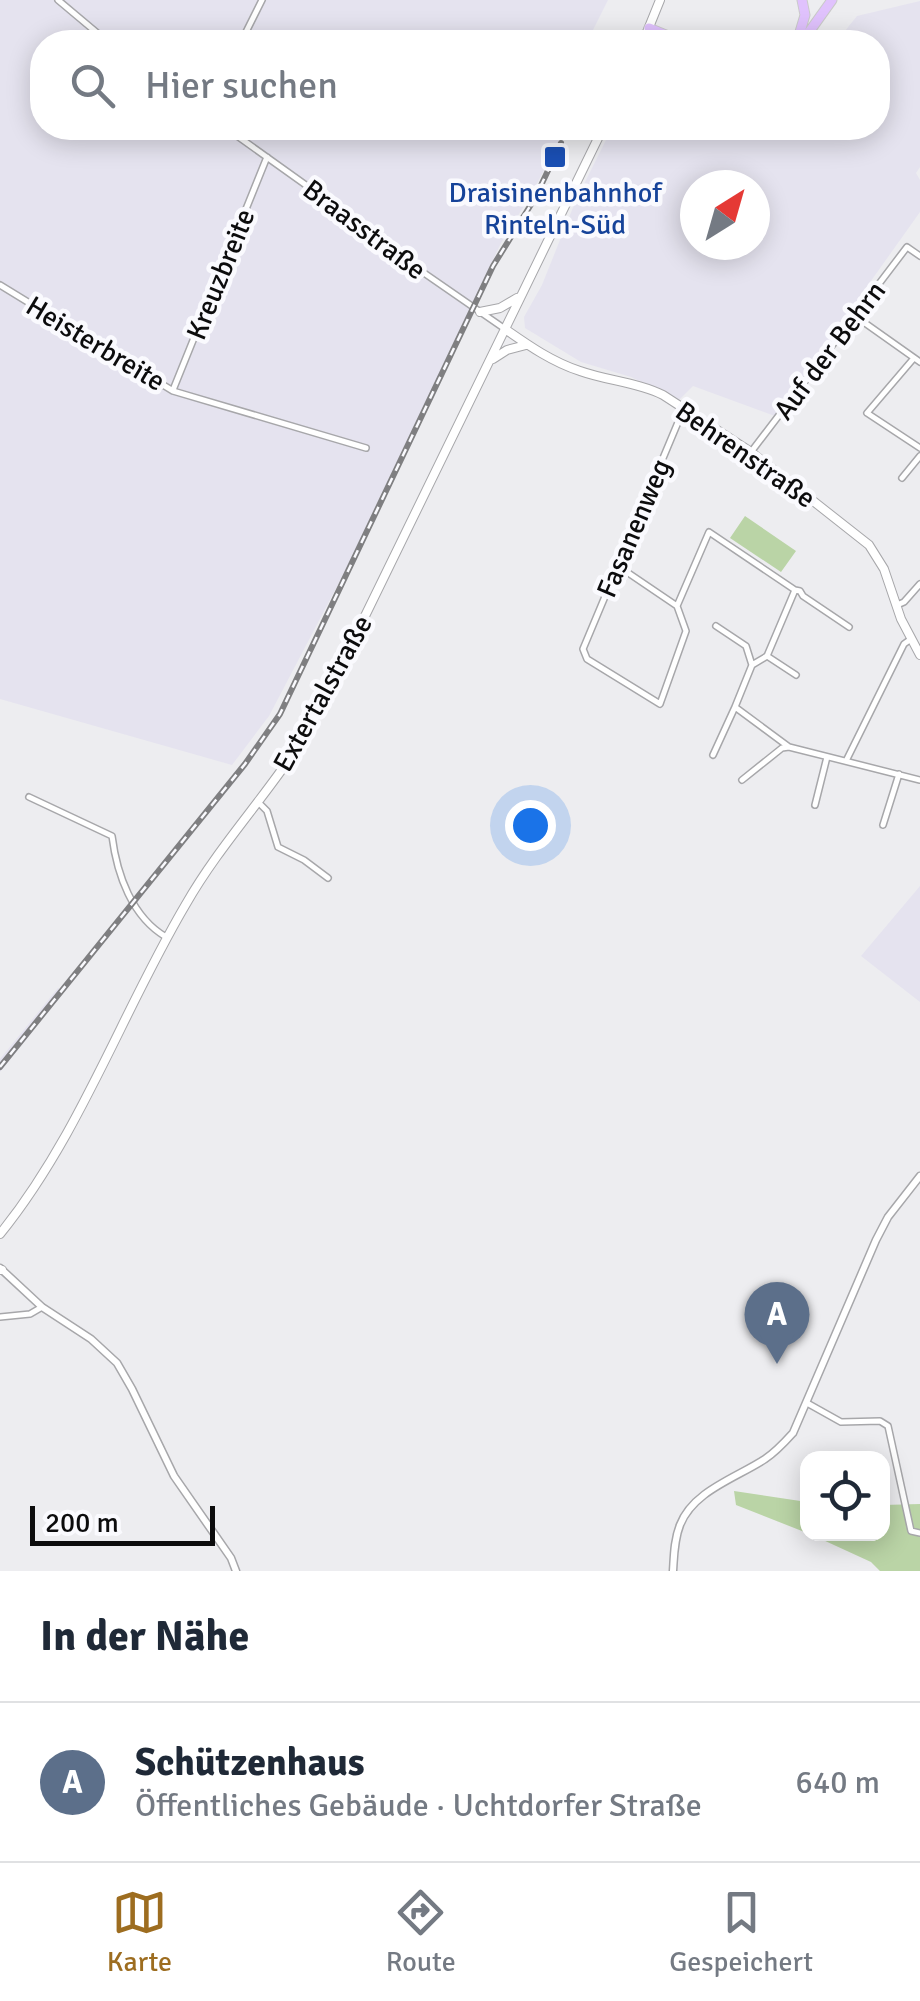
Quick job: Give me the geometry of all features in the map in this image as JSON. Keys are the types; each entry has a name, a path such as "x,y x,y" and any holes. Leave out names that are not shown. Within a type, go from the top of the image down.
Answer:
{"main road":[{"path":"654,30 649,28 660,0"},
{"path":"802,0 802,30"},
{"path":"808,30 832,0"},
{"name":"Extertalstraße","path":"0,1234 61,1143 207,869 285,766 326,696 597,140"},
{"path":"480,312 500,308 520,296"},
{"name":"Behrenstraße","path":"504,328 570,368 648,388 684,408 751,452 869,544 884,569 900,619 920,655"},
{"path":"490,361 508,350 528,345"}],"street":[{"path":"58,0 94,30"},
{"path":"247,30 262,0"},
{"name":"Braasstraße","path":"243,140 504,328"},
{"name":"Kreuzbreite","path":"172,391 267,157"},
{"name":"Auf der Behrn","path":"751,452 907,247 920,256"},
{"name":"Heisterbreite","path":"0,286 172,391 366,448"},
{"path":"854,316 917,360 867,413 920,448"},
{"name":"Fasanenweg","path":"677,606 686,631 660,704 588,659 583,648 684,408"},
{"path":"902,478 920,456"},
{"path":"618,566 677,606 709,532 849,627"},
{"path":"896,605 904,602 920,584"},
{"path":"713,755 752,666 767,656 795,590"},
{"path":"716,626 746,646 752,666"},
{"path":"846,761 904,644 911,640"},
{"path":"767,656 796,674"},
{"path":"735,706 790,747 920,780"},
{"path":"742,780 782,748 790,747"},
{"path":"814,805 827,757"},
{"path":"883,825 899,774"},
{"path":"28,798 112,836 130,898 149,925 167,938"},
{"path":"258,802 267,811 278,847 328,878"},
{"path":"673,1571 675,1541 692,1506 780,1448 793,1433 876,1240 888,1217 920,1176"},
{"path":"1,1269 42,1307 91,1339 117,1364 174,1476 225,1548 236,1571"},
{"path":"0,1317 30,1314 42,1307"},
{"path":"807,1403 841,1422 880,1422 888,1426 911,1531 920,1533"}],"shaded area":[{"path":"0,0 608,0 593,30 30,30 30,140 560,140 501,243 345,571 269,716 232,765 0,699"},
{"path":"920,1 920,167 916,173 920,180 920,212 841,323 839,333 775,416 693,386 679,400 631,377 581,362 525,328 524,317 606,140 890,140 890,30 846,30 857,16"},
{"path":"920,886 920,1002 861,956"},
{"path":"58,988 64,992 0,1072 0,1059"}],"green space":[{"path":"745,516 796,551 781,572 730,538"},
{"path":"734,1491 800,1501 800,1530 736,1505"},
{"path":"920,1504 920,1571 880,1571 871,1562 825,1541 890,1541 890,1505"}],"railway":[{"path":"0,1067 245,764 280,714 493,266 535,198 561,143"}],"place":[{"name":"Draisinenbahnhof Rinteln-Süd","path":"555,157"},
{"name":"Schützenhaus","path":"777,1364"}]}
